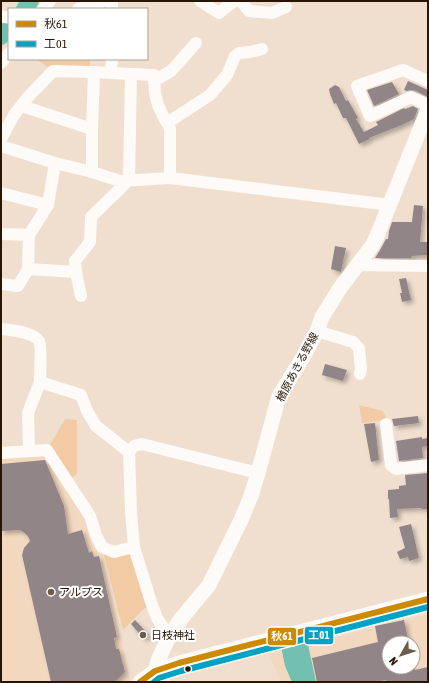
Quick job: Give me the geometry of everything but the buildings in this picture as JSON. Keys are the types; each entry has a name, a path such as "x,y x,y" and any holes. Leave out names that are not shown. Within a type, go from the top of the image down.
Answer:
{"main road":[{"name":"楢原あきる野線","path":"160,677 158,658 180,620 209,585 241,520 251,496 279,396 317,331 322,317 340,288 372,246 428,109"},
{"path":"140,682 160,677 179,663 428,599"}],"street":[{"path":"82,8 104,1"},
{"path":"200,1 219,12 234,1"},
{"path":"241,1 249,10 272,13 286,7"},
{"path":"154,81 171,70 196,43"},
{"path":"167,123 210,95 227,75 235,56 239,53 262,50"},
{"path":"1,63 8,54"},
{"path":"111,73 112,60"},
{"path":"428,81 403,70 357,86 370,116 411,97 428,105"},
{"path":"1,139 14,116 28,98 53,71 154,75 155,93 158,105 170,128 170,178"},
{"path":"92,172 94,72"},
{"path":"81,296 76,272 76,261 90,242 91,217 129,180 131,74"},
{"path":"22,106 92,129"},
{"path":"1,146 120,181 170,178 390,205"},
{"path":"1,284 18,286 28,269 29,235 48,205 55,163"},
{"path":"1,193 48,205"},
{"path":"1,234 29,235"},
{"path":"358,265 428,266"},
{"path":"28,269 76,272"},
{"path":"1,328 18,331 32,336 39,342 40,382 28,413 29,451"},
{"path":"317,331 353,342 359,348 360,374"},
{"path":"40,382 82,395 87,410 96,426 129,452"},
{"path":"386,424 391,466 396,470 428,465"},
{"path":"169,637 157,618 134,547 129,452 134,446 142,444 258,473"},
{"path":"1,453 47,450 90,516 96,535 102,547 114,552 134,547"}],"shaded area":[{"path":"37,60 90,60 90,72 53,71"},
{"path":"359,405 383,411 387,420 362,423"},
{"path":"65,419 77,420 77,474 67,481 47,450"},
{"path":"47,450 88,524 93,547 102,552 130,680 127,682 1,682 1,453"},
{"path":"102,547 134,547 151,602 123,630"},
{"path":"428,614 428,682 281,682 269,654"}],"water":[{"path":"307,640 316,682 292,682 285,666 281,646"}],"waterway":[{"path":"25,8 31,1"},
{"path":"1,37 8,29"}],"transit line":[{"name":"秋61","path":"140,682 155,671 179,663 428,599"},
{"name":"工01","path":"154,682 159,678 181,671 428,607"}],"place":[{"name":"アルプス","path":"51,592"},
{"name":"日枝神社","path":"143,635"}]}
